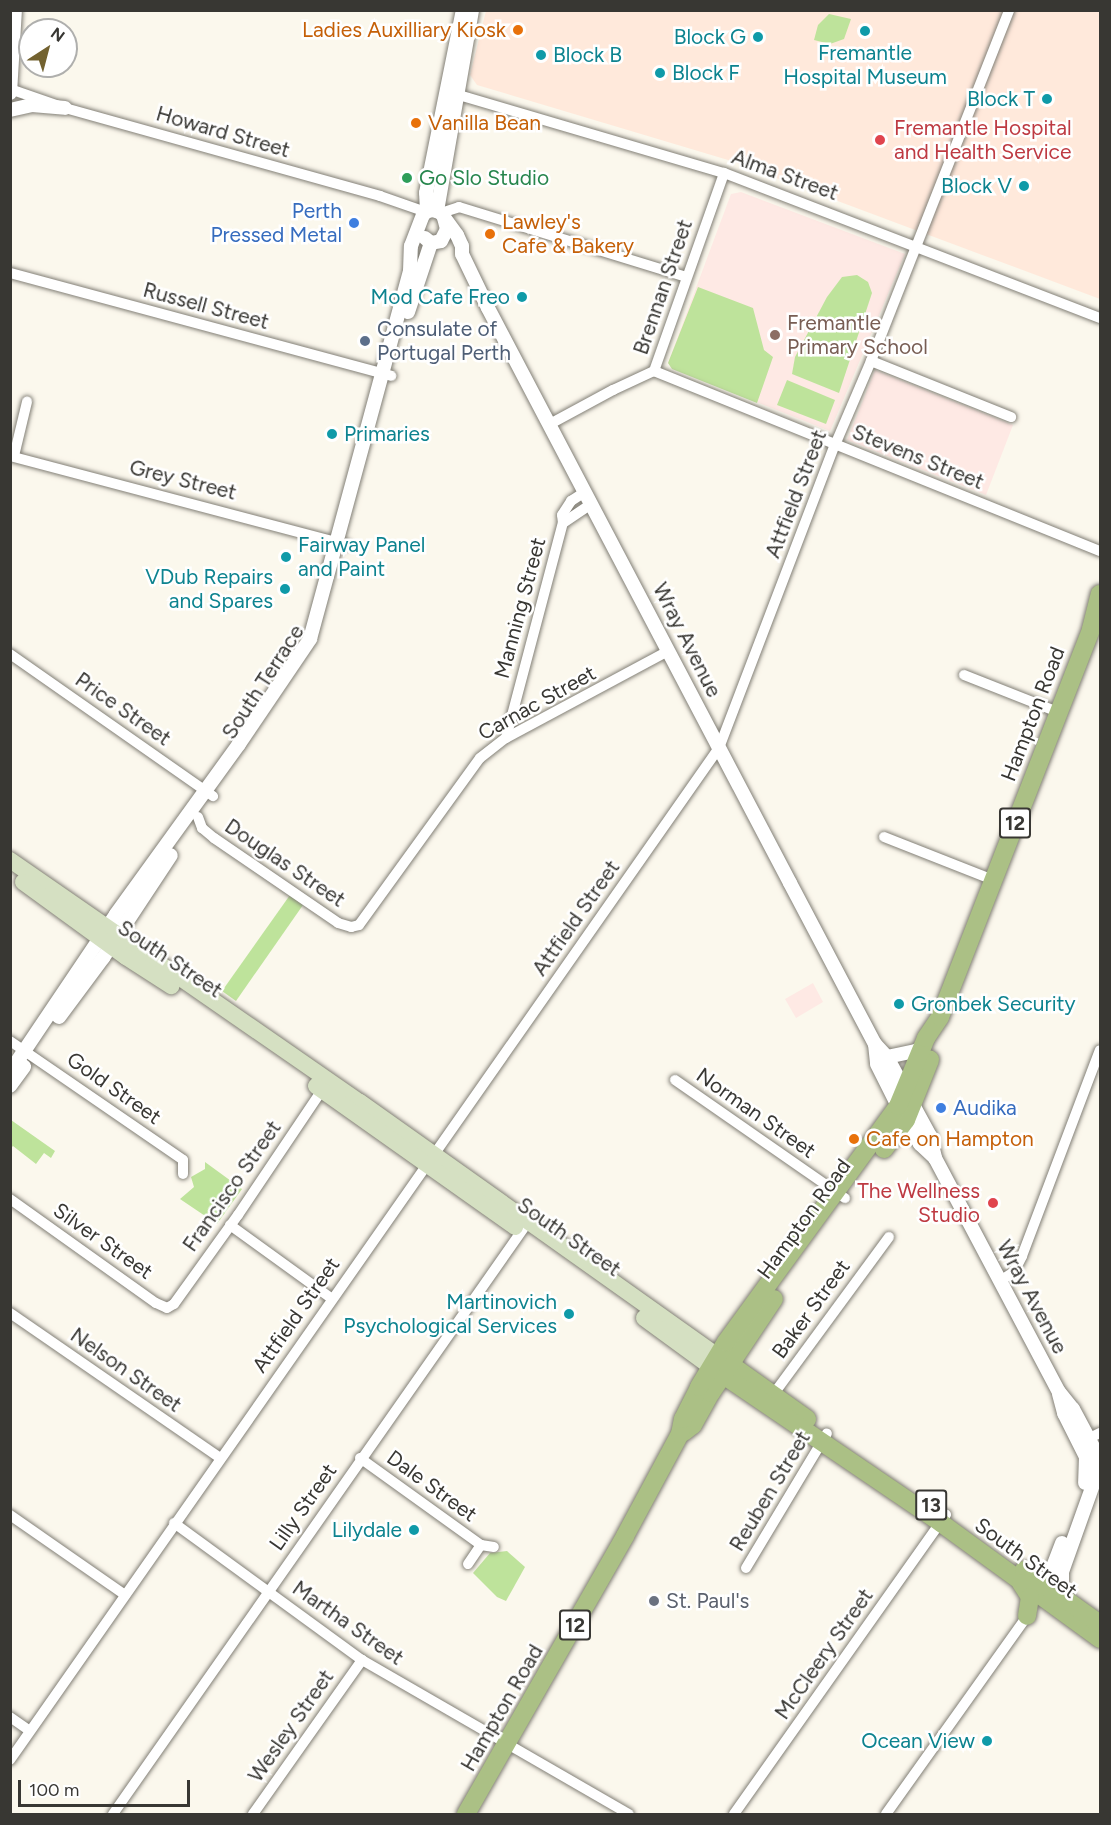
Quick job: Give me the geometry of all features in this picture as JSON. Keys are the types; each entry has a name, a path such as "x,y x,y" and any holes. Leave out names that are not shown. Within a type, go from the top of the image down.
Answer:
{"main road":[{"name":"Hampton Road","path":"906,1105 924,1045 940,1017 1091,629 1101,594"},
{"name":"Hampton Road","path":"1091,629 1101,612"},
{"name":"South Street","path":"10,860 109,937 322,1090 430,1160"},
{"name":"South Street","path":"10,874 109,937 769,1400 943,1519 987,1545 1041,1600 1101,1639"},
{"name":"Hampton Road","path":"466,1815 680,1434 693,1425 720,1365 906,1105 937,1042 940,1017"},
{"name":"South Street","path":"943,1519 1021,1583 1030,1595 1101,1624"},
{"path":"1041,1600 1055,1599 1101,1632"}],"street":[{"path":"452,93 463,10"},
{"path":"472,10 426,193 435,213 459,207 686,277"},
{"name":"Attfield Street","path":"10,1760 331,1298 719,748 835,445 871,361 1009,10"},
{"path":"11,90 17,12"},
{"name":"Howard Street","path":"11,90 64,108 435,213"},
{"name":"Alma Street","path":"452,93 724,173 1101,318"},
{"path":"10,110 17,106 32,105 64,108"},
{"name":"Brennan Street","path":"550,424 654,371 724,173"},
{"name":"South Terrace","path":"10,1086 29,1053 210,794 310,639 342,544 386,375 410,271 411,246 419,225 435,213 447,229 436,242 412,299 386,375"},
{"name":"Wray Avenue","path":"435,213 457,236 462,246 462,254 668,651 875,1044 887,1058 906,1105"},
{"path":"419,225 422,235 462,254"},
{"name":"Russell Street","path":"10,273 386,375"},
{"path":"871,361 1011,417"},
{"name":"Stevens Street","path":"654,371 1101,551"},
{"path":"12,456 27,402"},
{"name":"Grey Street","path":"12,456 274,524 342,544"},
{"name":"Manning Street","path":"506,738 563,524 565,508 588,498"},
{"name":"Carnac Street","path":"359,925 480,758 506,738 668,651"},
{"name":"Price Street","path":"10,654 210,794"},
{"path":"964,675 1058,712"},
{"name":"South Terrace","path":"109,937 198,817 210,794"},
{"name":"Douglas Street","path":"198,817 207,833 338,923 351,927 359,925"},
{"path":"884,837 993,880"},
{"name":"Gold Street","path":"10,1041 183,1160 183,1174"},
{"name":"Wray Avenue","path":"875,1044 877,1064 930,1136 934,1158 1059,1392 1073,1408 1090,1438 1086,1456 1087,1477 1041,1600"},
{"path":"887,1058 916,1051 924,1045"},
{"path":"1000,1281 1014,1272 1022,1256 1101,1050"},
{"name":"South Terrace","path":"10,1072 29,1053"},
{"name":"Norman Street","path":"675,1080 841,1195"},
{"name":"Francisco Street","path":"174,1304 322,1090"},
{"name":"Silver Street","path":"10,1199 156,1303 167,1308 174,1304"},
{"path":"230,1225 331,1298"},
{"name":"Lilly Street","path":"112,1815 360,1458 525,1227"},
{"name":"Baker Street","path":"769,1400 889,1237"},
{"name":"Nelson Street","path":"10,1313 220,1458"},
{"name":"Reuben Street","path":"746,1569 824,1437"},
{"name":"Dale Street","path":"360,1458 481,1545 494,1547"},
{"path":"10,1515 125,1594"},
{"name":"McCleery Street","path":"734,1815 943,1519"},
{"name":"Martha Street","path":"174,1523 362,1660 629,1815"},
{"name":"Dale Street","path":"468,1563 481,1545"},
{"path":"886,1815 1041,1600"},
{"name":"Wesley Street","path":"253,1815 362,1660"},
{"path":"10,1717 30,1731"}],"shaded area":[{"name":"Fremantle Hospital and Health Service","path":"486,11 1100,11 1100,299 728,160 477,85 470,75"},
{"name":"Fremantle Primary School","path":"741,192 905,254 830,431 672,369 668,363 731,194"},
{"name":"Fremantle Primary School","path":"875,370 1013,425 986,495 847,440"},
{"path":"813,983 823,1002 796,1018 785,999"}],"green space":[{"path":"829,14 851,19 844,39 830,44 814,40 818,25"},
{"path":"857,275 868,282 872,293 839,393 792,374 795,357 827,297 842,277"},
{"path":"698,287 753,308 764,350 773,357 757,403 672,369 668,363"},
{"path":"787,380 835,400 826,424 777,405"},
{"path":"290,895 303,905 236,1001 222,991"},
{"path":"11,1120 55,1151 51,1158 44,1153 36,1164 13,1146 11,1148"},
{"path":"205,1162 242,1189 217,1224 180,1199 194,1187 191,1177 205,1169"},
{"path":"507,1551 525,1567 506,1601 497,1597 473,1573 490,1553"}],"place":[{"name":"Ladies Auxilliary Kiosk","path":"518,30"},
{"name":"Fremantle Hospital Museum","path":"865,31"},
{"name":"Block G","path":"758,37"},
{"name":"Block B","path":"541,55"},
{"name":"Block F","path":"660,73"},
{"name":"Block T","path":"1047,99"},
{"name":"Vanilla Bean","path":"416,123"},
{"name":"Fremantle Hospital and Health Service","path":"880,140"},
{"name":"Go Slo Studio","path":"407,178"},
{"name":"Block V","path":"1024,186"},
{"name":"Perth Pressed Metal","path":"354,223"},
{"name":"Lawley's Cafe & Bakery","path":"490,234"},
{"name":"Mod Cafe Freo","path":"522,297"},
{"name":"Fremantle Primary School","path":"775,335"},
{"name":"Consulate of Portugal Perth","path":"365,341"},
{"name":"Primaries","path":"332,434"},
{"name":"Fairway Panel and Paint","path":"286,557"},
{"name":"VDub Repairs and Spares","path":"285,589"},
{"name":"Gronbek Security","path":"899,1004"},
{"name":"Audika","path":"941,1108"},
{"name":"Cafe on Hampton","path":"854,1139"},
{"name":"The Wellness Studio","path":"993,1203"},
{"name":"Martinovich Psychological Services","path":"569,1314"},
{"name":"Lilydale","path":"414,1530"},
{"name":"St. Paul's","path":"654,1601"},
{"name":"Ocean View","path":"987,1741"}]}
